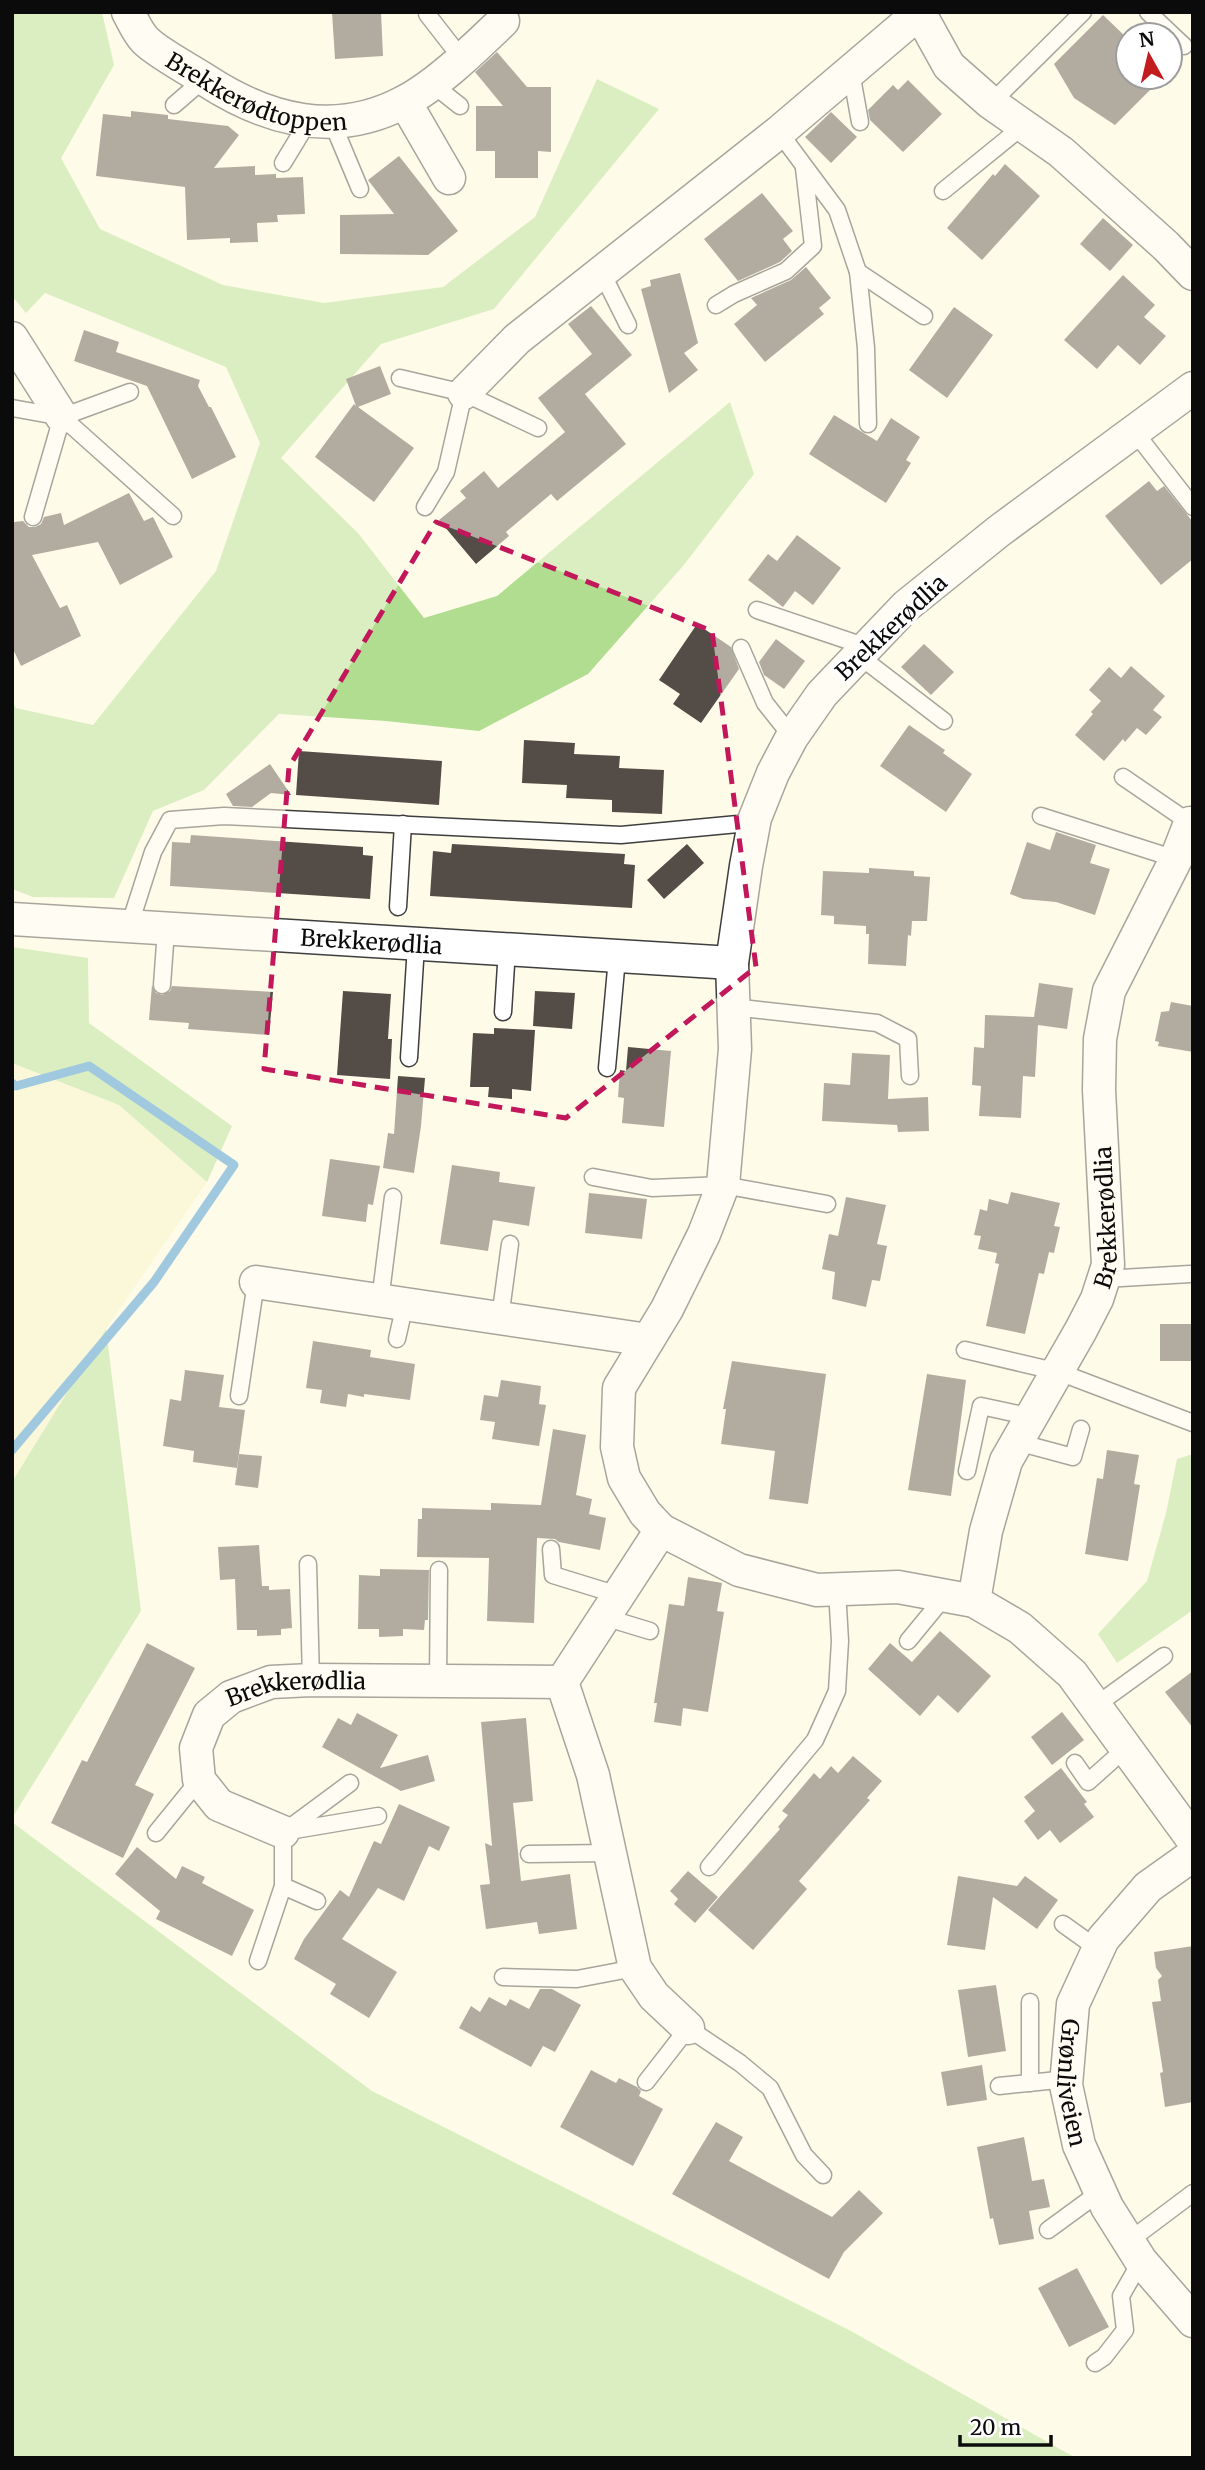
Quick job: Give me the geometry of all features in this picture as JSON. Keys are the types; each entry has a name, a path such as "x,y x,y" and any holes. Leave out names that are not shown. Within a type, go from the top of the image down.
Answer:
{"street":[{"name":"Brekkerødtoppen","path":"128,12 145,40 220,90 283,117 320,122 373,115 405,102 462,59 506,17"},
{"path":"464,393 517,340 779,132 919,13 949,66 991,103 1061,152 1166,246 1193,274"},
{"path":"405,102 449,178"},
{"path":"12,338 62,417"},
{"name":"Brekkerødlia","path":"1193,388 999,531 906,606 822,694 792,737 773,773 755,818 732,963 735,1049 723,1185 704,1234 667,1308 619,1388 617,1447 624,1478 645,1513 661,1530 739,1570 817,1590 898,1587 959,1598 1020,1628 1072,1674 1193,1840"},
{"name":"Brekkerødlia","path":"959,1598 989,1520 1006,1461 1059,1372 1097,1299 1104,1279 1108,1265 1099,1090 1100,1039 1109,991 1192,822"},
{"name":"Brekkerødlia","path":"12,919 732,963"},
{"path":"256,1282 648,1340"},
{"path":"661,1530 562,1682 593,1775 635,1968 654,1996 688,2028"},
{"name":"Brekkerødlia","path":"199,1780 196,1748 209,1715 231,1697 271,1682 562,1682"},
{"path":"199,1780 219,1805 283,1832"},
{"name":"Grønliveien","path":"1193,1855 1148,1887 1103,1939 1073,2004 1066,2085 1079,2145 1100,2192 1135,2251 1193,2321"}],"lane":[{"path":"991,103 1083,12"},
{"path":"427,14 462,59"},
{"path":"850,72 860,122"},
{"path":"174,105 204,79"},
{"path":"431,83 460,106"},
{"path":"283,163 320,122 360,189"},
{"path":"943,191 1023,126"},
{"path":"779,132 837,210 859,272 866,348 868,424"},
{"path":"716,305 786,271 813,246 803,165"},
{"path":"859,272 924,316"},
{"path":"601,273 628,325"},
{"path":"400,378 464,393 538,428"},
{"path":"12,408 62,417 130,392"},
{"path":"425,506 446,472 464,393"},
{"path":"62,417 173,516"},
{"path":"33,517 62,417"},
{"path":"1134,431 1193,507"},
{"path":"757,610 862,651 944,721"},
{"path":"741,648 765,703 792,737"},
{"path":"1123,777 1192,822"},
{"path":"129,927 153,852 170,820 224,816 621,835 738,824 755,818"},
{"path":"1041,816 1176,859"},
{"path":"398,907 403,824"},
{"path":"162,985 166,930"},
{"path":"409,1058 416,945"},
{"path":"503,1012 507,949"},
{"path":"607,1068 617,958"},
{"path":"733,1006 877,1023 908,1039 910,1076"},
{"path":"593,1177 652,1188 723,1185 827,1204"},
{"path":"393,1197 393,1303 397,1339"},
{"path":"500,1318 510,1244"},
{"path":"1104,1279 1190,1274"},
{"path":"239,1396 256,1282"},
{"path":"965,1350 1059,1372 1193,1423"},
{"path":"967,1471 981,1406 1073,1457 1081,1429"},
{"path":"551,1549 553,1575 611,1606 650,1631"},
{"path":"307,1564 311,1680"},
{"path":"438,1681 439,1570"},
{"path":"709,1867 815,1740 837,1691 840,1641 837,1590"},
{"path":"908,1641 959,1598"},
{"path":"1095,1706 1164,1656"},
{"path":"1075,1763 1088,1782 1126,1748"},
{"path":"156,1833 199,1780"},
{"path":"283,1832 350,1783"},
{"path":"283,1832 378,1816"},
{"path":"258,1961 283,1886 283,1832"},
{"path":"529,1854 610,1853"},
{"path":"283,1886 317,1901"},
{"path":"1063,1924 1098,1949"},
{"path":"503,1977 577,1979 635,1968"},
{"path":"1030,2003 1030,2083"},
{"path":"646,2082 688,2028 740,2063 770,2088 804,2155 823,2175"},
{"path":"999,2086 1067,2079"},
{"path":"1048,2230 1100,2192"},
{"path":"1095,2363 1104,2357 1125,2330 1121,2296 1135,2251 1193,2193"}],"highlighted area":[{"path":"436,522 712,631 756,967 566,1118 264,1069 289,767"}],"shaded area":[{"path":"12,1063 119,1105 207,1182 106,1329 12,1482"}],"green space":[{"path":"12,12 102,12 114,65 61,158 100,229 223,285 324,303 443,287 535,217 597,79 659,109 494,309 381,344 281,458 358,533 424,618 497,596 730,402 754,474 683,566 588,674 479,731 279,714 204,790 153,811 114,898 33,897 12,889 12,701 16,708 93,725 216,571 260,443 226,367 45,293 26,313 12,296"},
{"path":"12,947 88,958 89,1023 232,1126 207,1182 119,1105 12,1063"},
{"path":"106,1329 141,1611 12,1818 12,1482"},
{"path":"1193,1454 1193,1610 1117,1663 1098,1634 1147,1581 1166,1513 1177,1459"},
{"path":"12,1822 372,2091 851,2331 1076,2458 12,2458"}],"building":[{"path":"332,12 381,12 383,56 335,59"},
{"path":"1103,15 1114,26 1114,91 1149,91 1115,125 1074,98 1054,64"},
{"path":"497,52 527,87 551,87 551,152 538,151 538,178 495,178 495,151 476,151 476,106 503,106 475,72"},
{"path":"908,80 942,114 903,152 870,120 868,110 893,85 898,90"},
{"path":"131,111 168,115 168,119 228,126 239,135 214,168 255,166 255,175 276,174 276,178 303,177 305,214 277,215 278,222 257,223 258,242 230,243 230,238 187,240 185,187 96,176 103,114 131,117"},
{"path":"831,112 857,137 831,163 805,137"},
{"path":"399,156 458,231 428,255 340,254 340,215 394,214 368,180"},
{"path":"1005,164 1040,196 982,260 947,228 993,174 995,176"},
{"path":"762,193 793,231 783,239 792,251 780,262 738,281 704,239"},
{"path":"1103,218 1133,245 1110,271 1080,244"},
{"path":"806,267 831,298 819,308 824,314 765,362 734,324 757,305 751,298 791,280"},
{"path":"680,273 698,343 684,353 698,370 669,393 641,289 651,286 650,280"},
{"path":"1123,275 1155,305 1144,317 1166,336 1140,365 1118,345 1097,369 1064,340"},
{"path":"591,306 632,355 585,394 626,444 557,501 551,494 506,532 509,536 476,564 439,520 466,498 460,491 484,471 498,488 565,432 538,398 592,354 568,324"},
{"path":"954,307 993,335 947,398 909,370"},
{"path":"84,330 119,342 116,352 200,380 198,386 236,457 192,479 147,386 74,361"},
{"path":"380,366 391,394 358,407 414,448 374,502 315,457 354,404 356,406 346,379"},
{"path":"834,415 877,441 891,418 920,437 906,460 911,463 886,503 809,454"},
{"path":"1149,481 1157,491 1164,486 1193,522 1193,559 1161,585 1105,516"},
{"path":"129,493 144,521 153,517 173,557 120,585 98,542 32,555 60,608 67,605 81,636 21,666 12,647 12,518 14,522 23,521 29,527 35,527 41,524 44,517 61,513 64,525"},
{"path":"797,535 841,568 813,605 795,591 783,607 748,580 768,554 777,561"},
{"path":"697,624 731,647 739,669 701,723 673,704 680,694 659,680"},
{"path":"776,639 805,661 784,689 764,675 759,662"},
{"path":"924,644 954,672 931,695 901,667"},
{"path":"1131,666 1165,696 1153,710 1162,717 1146,735 1137,728 1125,742 1123,739 1104,761 1075,735 1101,701 1089,690 1109,667 1121,678"},
{"path":"909,725 945,750 943,753 972,774 946,812 880,766"},
{"path":"524,740 575,743 574,754 620,756 619,768 664,770 662,814 612,812 612,800 566,798 567,785 522,783"},
{"path":"299,751 442,761 439,805 296,795"},
{"path":"270,764 291,795 271,793 252,807 233,806 226,794"},
{"path":"1056,832 1096,845 1090,863 1110,869 1095,915 1056,902 1023,899 1010,894 1027,842 1050,850"},
{"path":"191,835 363,847 363,855 373,856 370,899 170,886 172,842 190,843"},
{"path":"452,844 625,854 624,864 635,865 632,908 430,896 433,851 451,853"},
{"path":"687,844 704,863 664,899 647,880"},
{"path":"869,868 914,871 914,876 930,877 927,921 912,921 911,936 908,935 906,966 868,964 869,934 866,934 866,926 834,924 834,916 821,915 823,871 869,873"},
{"path":"1039,983 1073,988 1067,1029 1038,1025 1035,1077 1023,1076 1021,1118 979,1116 981,1086 972,1085 974,1047 984,1048 985,1015 1034,1017"},
{"path":"152,985 156,993 162,995 170,991 172,986 273,992 269,1035 188,1029 189,1023 149,1020"},
{"path":"343,991 391,994 388,1039 392,1039 390,1079 337,1075"},
{"path":"535,991 575,993 572,1029 533,1026"},
{"path":"1171,1002 1193,1006 1193,1052 1158,1046 1159,1042 1155,1041 1161,1012 1169,1011"},
{"path":"494,1028 535,1030 531,1091 512,1089 512,1099 488,1097 489,1087 470,1087 473,1033 494,1034"},
{"path":"628,1047 671,1051 664,1127 622,1123 624,1098 618,1097 620,1070 626,1071"},
{"path":"852,1053 890,1055 888,1099 928,1097 929,1131 898,1132 897,1125 822,1121 824,1083 850,1085"},
{"path":"398,1076 425,1078 414,1173 383,1168 388,1133 394,1134"},
{"path":"330,1159 380,1166 373,1205 368,1204 366,1222 322,1216"},
{"path":"452,1165 500,1172 499,1182 535,1187 529,1226 493,1220 488,1251 440,1244"},
{"path":"1011,1192 1060,1203 1054,1226 1060,1227 1054,1253 1049,1252 1044,1274 1039,1273 1025,1334 986,1326 999,1264 995,1263 997,1253 978,1249 981,1236 974,1235 980,1209 987,1211 989,1199 1008,1204"},
{"path":"589,1193 647,1199 642,1239 585,1233"},
{"path":"846,1197 886,1205 877,1244 887,1246 880,1281 872,1280 866,1307 832,1299 835,1272 822,1269 829,1234 838,1236"},
{"path":"1160,1324 1193,1324 1193,1361 1160,1361"},
{"path":"313,1341 371,1350 370,1357 415,1364 410,1400 348,1394 346,1407 320,1403 322,1390 306,1388"},
{"path":"732,1361 826,1374 808,1504 769,1499 775,1451 721,1444 726,1409 723,1409"},
{"path":"185,1370 224,1375 219,1407 245,1410 237,1468 193,1462 194,1451 163,1446 170,1399 181,1401"},
{"path":"927,1374 966,1380 951,1496 908,1490"},
{"path":"501,1380 541,1386 539,1404 546,1405 539,1446 492,1439 495,1422 480,1420 484,1395 498,1397"},
{"path":"553,1429 586,1435 576,1495 592,1499 589,1514 606,1518 600,1550 555,1539 537,1538 534,1623 487,1621 489,1558 417,1557 418,1519 422,1519 422,1508 491,1510 491,1503 541,1505"},
{"path":"1107,1450 1139,1455 1134,1484 1140,1485 1128,1561 1085,1554 1097,1478 1103,1479"},
{"path":"239,1454 262,1456 258,1488 235,1485"},
{"path":"259,1545 262,1586 269,1586 269,1590 290,1589 292,1628 281,1629 281,1635 257,1636 257,1630 237,1630 235,1579 220,1580 218,1547"},
{"path":"380,1569 429,1570 428,1620 425,1620 424,1630 403,1629 403,1636 379,1637 379,1629 358,1629 359,1575 380,1576"},
{"path":"688,1577 722,1583 717,1611 724,1612 708,1712 683,1708 681,1726 654,1722 657,1703 654,1703 669,1604 684,1606"},
{"path":"940,1631 991,1676 958,1713 938,1695 920,1716 868,1669 890,1643 912,1662"},
{"path":"147,1643 195,1668 135,1785 154,1794 123,1858 51,1823 82,1760 87,1762"},
{"path":"1193,1671 1193,1728 1165,1692"},
{"path":"1062,1712 1084,1740 1052,1765 1031,1737"},
{"path":"357,1713 398,1735 380,1768 428,1755 435,1781 401,1791 322,1747 338,1718 351,1725"},
{"path":"526,1718 533,1801 513,1803 521,1881 570,1874 577,1929 539,1934 537,1922 486,1929 480,1885 490,1884 485,1843 492,1846 481,1722"},
{"path":"853,1756 882,1781 867,1798 870,1800 799,1881 807,1889 753,1950 708,1910 780,1829 778,1827 788,1815 782,1811 814,1773 820,1779 831,1766 838,1773"},
{"path":"1061,1768 1087,1802 1084,1804 1094,1817 1060,1843 1050,1830 1038,1840 1024,1821 1035,1811 1024,1797"},
{"path":"399,1804 450,1827 439,1851 429,1846 404,1901 378,1888 342,1939 397,1972 369,2018 330,1994 336,1984 294,1959 304,1939 340,1890 349,1897 374,1841 381,1844"},
{"path":"137,1847 176,1879 182,1866 205,1877 202,1883 254,1910 232,1956 156,1919 160,1911 115,1874"},
{"path":"688,1871 718,1897 695,1923 674,1904 678,1899 670,1891"},
{"path":"958,1876 1017,1886 1025,1876 1058,1900 1037,1929 993,1897 985,1950 947,1945"},
{"path":"1193,1946 1193,2102 1165,2107 1160,2073 1163,2072 1152,2002 1161,2001 1158,1980 1162,1976 1156,1968 1154,1952"},
{"path":"996,1985 1006,2051 968,2057 958,1990"},
{"path":"540,1989 552,1989 581,2005 555,2052 543,2046 531,2067 459,2028 471,2006 480,2012 489,1997 506,2006 510,1999 529,2009"},
{"path":"982,2065 987,2100 947,2106 941,2072"},
{"path":"591,2070 616,2083 619,2078 637,2087 641,2091 639,2096 663,2109 633,2166 560,2127"},
{"path":"716,2122 743,2137 729,2161 832,2217 859,2190 883,2213 844,2252 829,2279 672,2194"},
{"path":"1024,2137 1032,2181 1044,2179 1050,2207 1029,2211 1034,2239 999,2245 993,2218 990,2219 977,2147"},
{"path":"1077,2268 1109,2327 1069,2347 1038,2288"}],"waterway":[{"path":"12,1083 16,1086 89,1066 234,1165 154,1282 12,1450"}]}
